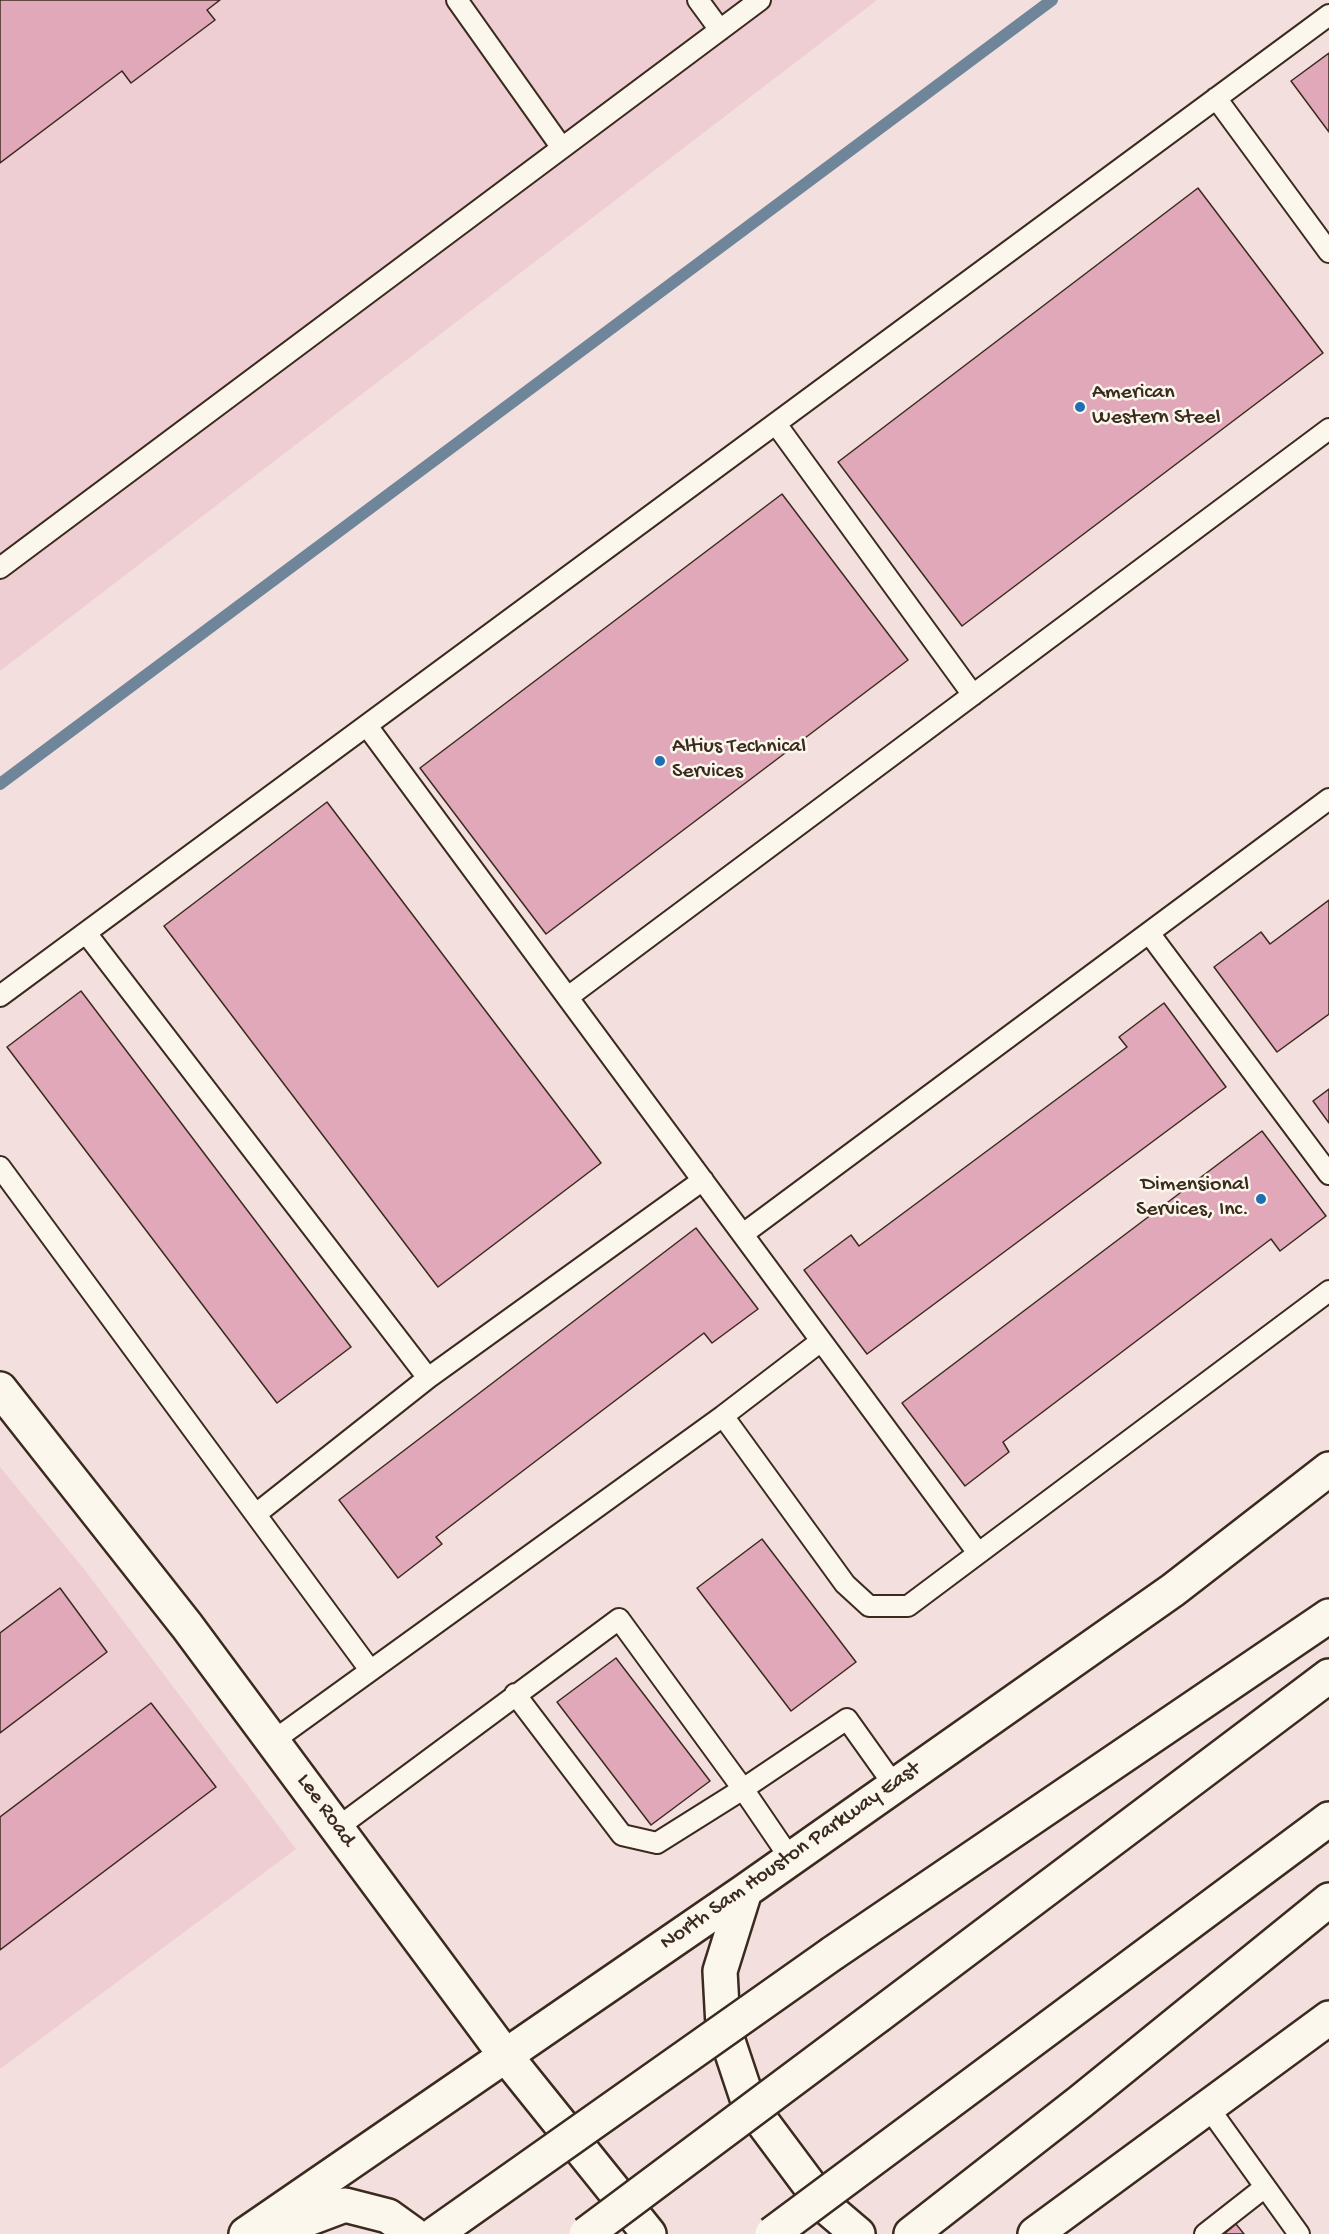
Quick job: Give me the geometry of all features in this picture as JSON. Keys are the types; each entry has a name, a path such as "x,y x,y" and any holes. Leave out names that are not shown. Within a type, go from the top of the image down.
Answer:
{"main road":[{"name":"Lee Road","path":"0,1389 187,1626 505,2055 649,2234"},
{"name":"North Sam Houston Parkway East","path":"246,2234 745,1891 1173,1590 1329,1469"},
{"path":"435,2234 832,1953 1329,1616"},
{"path":"586,2234 1329,1676"},
{"path":"772,2234 1329,1819"},
{"path":"745,1891 720,1971 723,2026 749,2104 825,2206 858,2234"},
{"path":"911,2234 998,2167 1329,1900"},
{"path":"1039,2233 1329,2018"},
{"path":"268,2234 345,2205 388,2216 413,2234"}],"lane":[{"path":"457,0 562,148"},
{"path":"698,0 720,30"},
{"path":"0,568 760,0"},
{"path":"0,996 1329,15"},
{"path":"1216,98 1329,252"},
{"path":"776,424 973,695"},
{"path":"568,997 1329,429"},
{"path":"367,726 978,1553"},
{"path":"743,1234 1329,799"},
{"path":"86,933 428,1378"},
{"path":"1149,933 1329,1174"},
{"path":"0,1167 370,1670"},
{"path":"256,1514 428,1378 703,1180"},
{"path":"723,1416 845,1584 870,1606 908,1606 1329,1291"},
{"path":"273,1741 723,1416 821,1341"},
{"path":"337,1828 619,1619 743,1789 790,1858"},
{"path":"515,1694 622,1835 657,1843 847,1719 894,1785"},
{"path":"1208,2107 1299,2234"},
{"path":"1205,2234 1265,2187"}],"shaded area":[{"path":"0,0 877,0 0,671"},
{"path":"0,1467 84,1569 296,1849 0,2069"}],"building":[{"path":"0,0 220,0 207,10 215,20 131,83 122,71 0,163"},
{"path":"1329,53 1329,132 1291,81"},
{"name":"American Western Steel","path":"1198,188 1323,353 962,626 838,462"},
{"path":"782,494 908,660 546,934 420,768"},
{"path":"327,802 601,1163 438,1287 164,926"},
{"path":"1329,900 1329,1014 1277,1052 1214,967 1261,932 1270,944"},
{"path":"81,991 351,1347 277,1403 7,1047"},
{"path":"1164,1003 1226,1087 867,1354 804,1270 851,1235 859,1246 1127,1047 1119,1037"},
{"path":"1329,1089 1329,1123 1313,1101"},
{"path":"1262,1131 1326,1216 1280,1251 1271,1239 1003,1442 1009,1452 965,1486 902,1403"},
{"path":"696,1228 758,1309 712,1343 704,1333 436,1537 442,1544 398,1578 339,1500"},
{"path":"762,1539 856,1662 791,1711 697,1588"},
{"path":"60,1588 107,1652 0,1733 0,1633"},
{"path":"616,1658 710,1781 651,1825 557,1702"},
{"path":"151,1703 216,1787 0,1950 0,1817"},
{"path":"1236,2224 1244,2234 1224,2234"}],"waterway":[{"path":"0,784 1052,0"}],"place":[{"name":"American Western Steel","path":"1080,407"},
{"name":"Altius Technical Services","path":"660,761"},
{"name":"Dimensional Services, Inc.","path":"1261,1199"}]}
